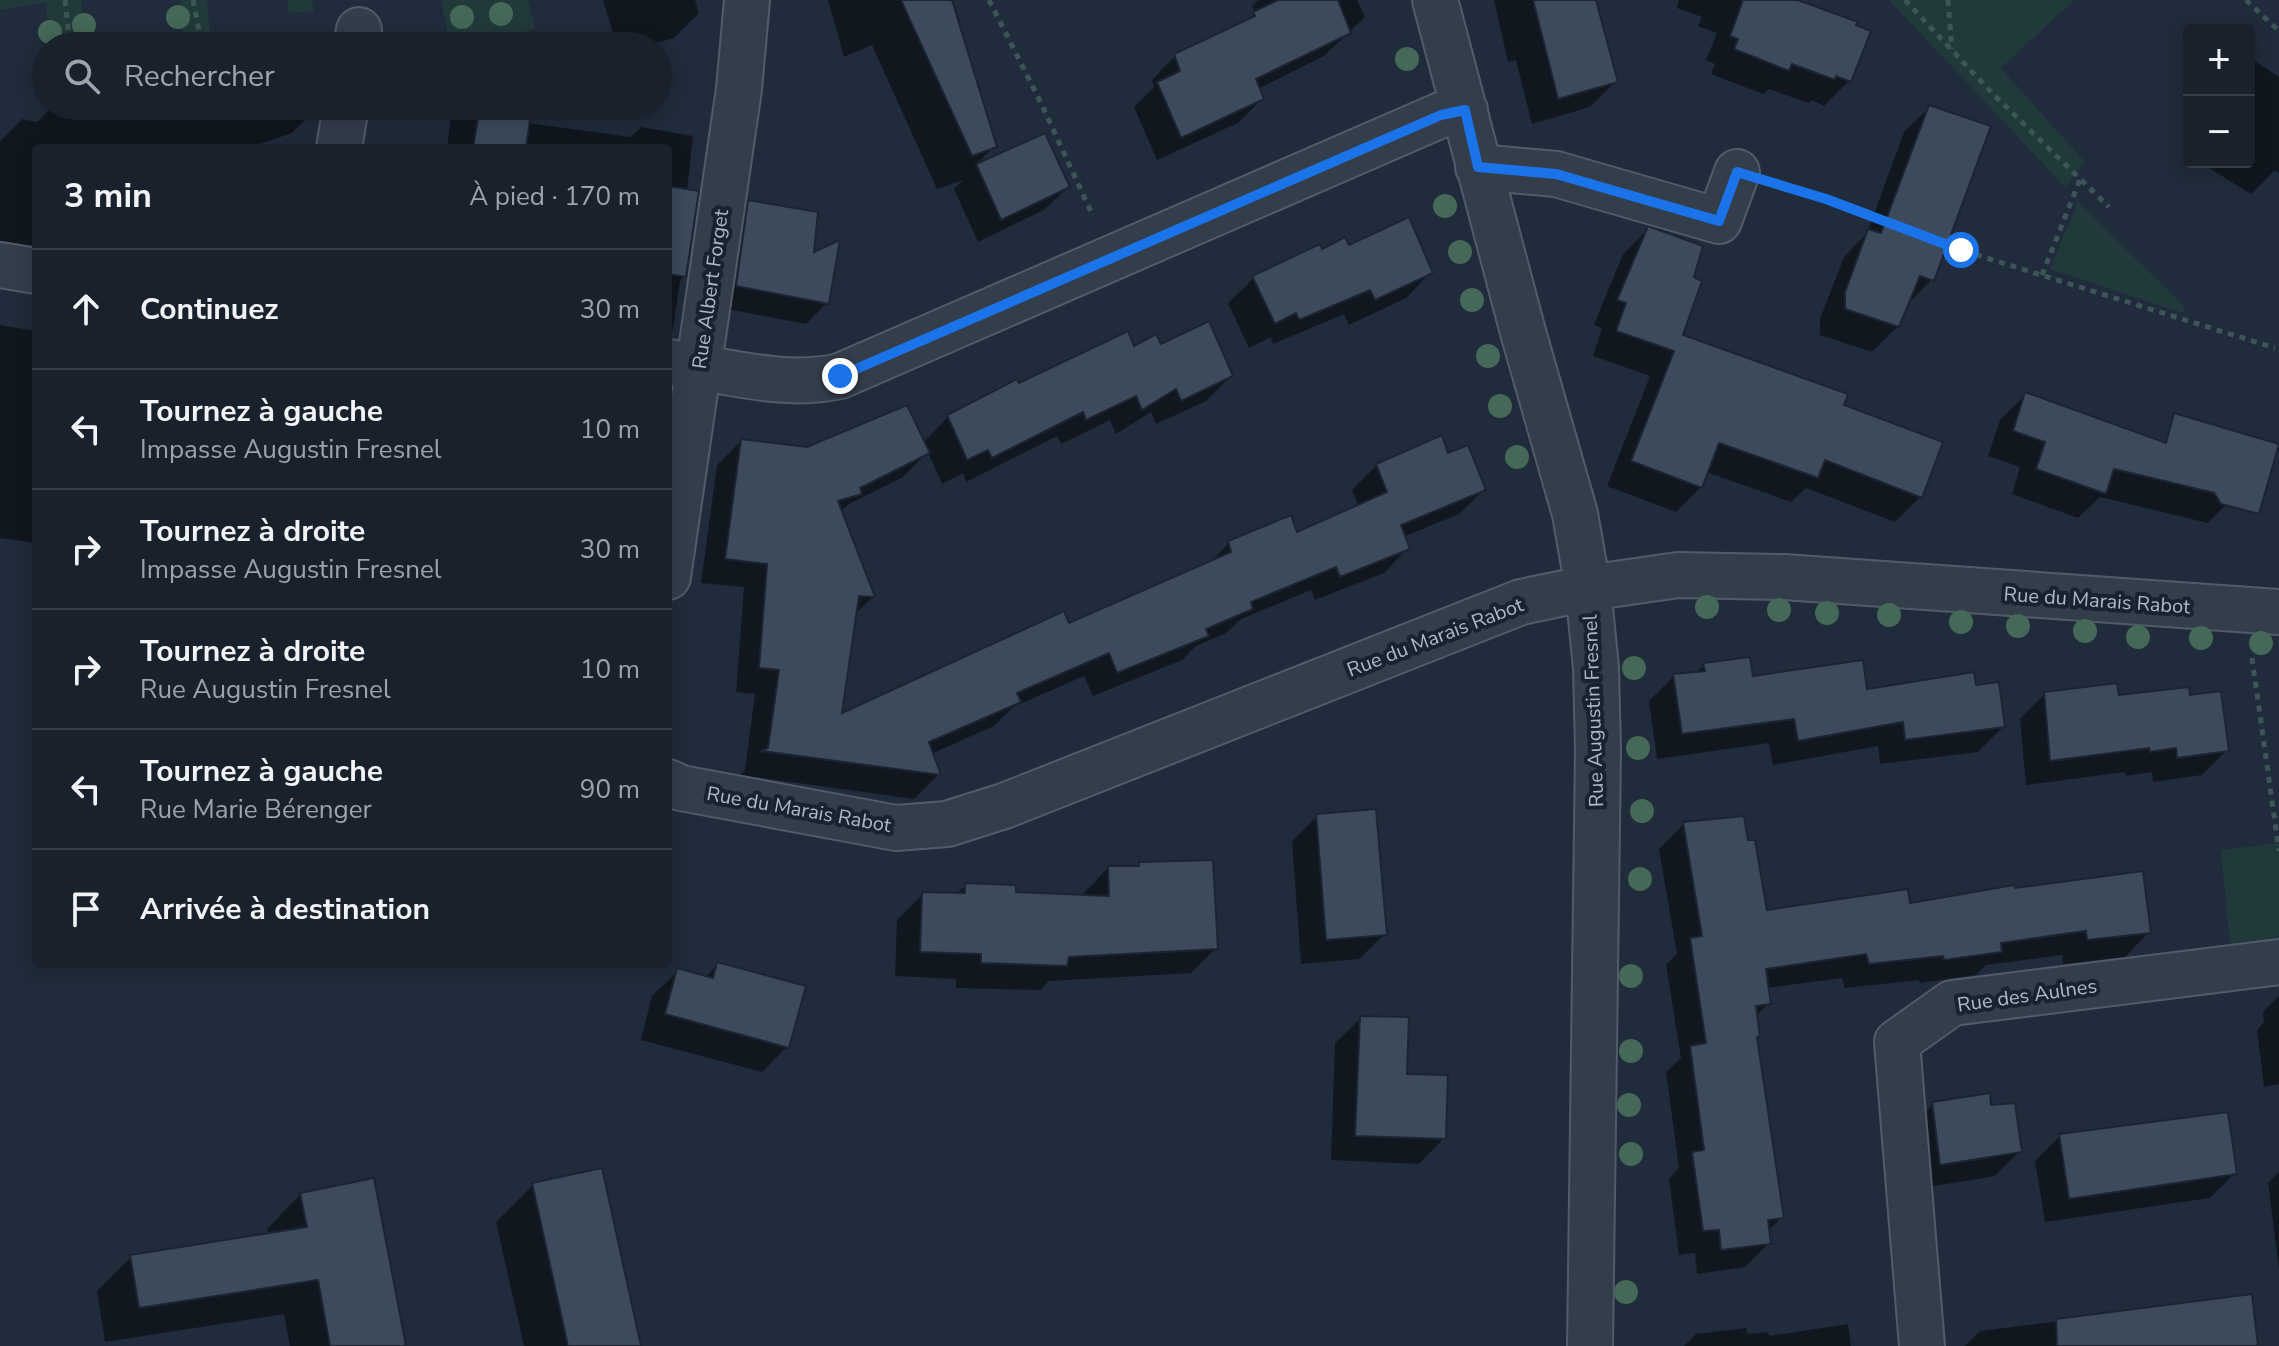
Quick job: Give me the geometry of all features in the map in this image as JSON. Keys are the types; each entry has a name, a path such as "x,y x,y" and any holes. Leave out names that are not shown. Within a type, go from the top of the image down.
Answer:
{"street":[{"name":"Rue Albert Forget","path":"672,524 684,364 739,89 747,0"},
{"name":"Rue Augustin Fresnel","path":"1435,0 1575,514 1588,588 1596,668 1598,750 1590,1346"},
{"path":"684,364 794,380 818,381 840,376 1441,115 1465,110"},
{"path":"340,144 344,120"},
{"path":"1478,167 1556,174 1719,221 1737,172"},
{"path":"0,265 32,270"},
{"name":"Rue du Marais Rabot","path":"672,784 896,828 947,824 1004,806 1521,602 1588,588 1678,575 1784,577 2262,612"},
{"name":"Rue des Aulnes","path":"1922,1346 1897,1042 1952,1003 2279,962"}],"path":[{"path":"65,0 68,32"},
{"path":"193,0 199,32"},
{"path":"989,0 1041,103 1112,259"},
{"path":"1905,0 1992,93 2109,207"},
{"path":"1948,0 1952,49"},
{"path":"2246,0 2279,31"},
{"path":"1737,172 1826,199 1961,250 2275,348"},
{"path":"2042,275 2081,177"},
{"path":"2262,612 2279,851"}],"green space":[{"path":"0,0 81,0 84,32 49,32 46,2 0,10"},
{"path":"180,0 207,0 210,32 183,32"},
{"path":"287,0 312,0 314,11 289,13"},
{"path":"441,0 528,0 535,29 522,32 447,32"},
{"path":"1889,0 2074,0 2001,68 2085,162 2065,187"},
{"path":"2078,202 2185,307 2183,313 2050,269"},
{"path":"2279,843 2279,939 2230,946 2221,850"}],"building":[{"path":"901,0 952,0 997,147 972,156"},
{"path":"1278,0 1338,0 1351,33 1256,79 1264,99 1181,138 1157,82 1180,71 1174,54 1255,16 1253,12"},
{"path":"1533,0 1596,0 1618,82 1558,99"},
{"path":"1743,0 1798,0 1858,22 1856,25 1871,31 1851,82 1836,76 1835,80 1792,64 1789,71 1734,49 1738,39 1730,36"},
{"path":"1929,105 1991,126 1934,281 1920,276 1899,327 1845,309 1845,292 1868,229 1881,233"},
{"path":"478,120 530,120 527,144 474,144"},
{"path":"1045,133 1070,187 1001,220 976,164"},
{"path":"672,187 699,191 686,277 672,275"},
{"path":"748,200 818,212 814,252 840,240 829,304 736,286"},
{"path":"1409,217 1433,273 1375,300 1370,290 1299,320 1296,313 1275,324 1252,276 1320,244 1322,249 1345,237 1349,245"},
{"path":"1648,226 1703,246 1694,277 1702,281 1683,335 1848,394 1844,405 1943,442 1922,498 1825,460 1818,478 1719,443 1702,488 1631,461 1674,351 1616,331 1626,303 1617,300"},
{"path":"1209,321 1233,376 1181,401 1176,389 1142,410 1136,396 1086,420 1083,412 992,458 988,450 967,460 947,415 1017,379 1019,383 1128,331 1134,346 1156,334 1161,344"},
{"path":"2025,392 2166,443 2174,413 2279,444 2259,514 2221,504 2214,493 2114,469 2106,494 2036,469 2045,442 2013,431"},
{"path":"907,405 930,453 860,488 862,494 838,501 875,597 859,596 842,713 1064,611 1069,623 1231,552 1228,541 1291,515 1297,532 1387,492 1376,464 1442,435 1448,453 1468,445 1486,490 1401,525 1410,549 1340,577 1336,567 1251,602 1253,609 1206,629 1209,636 1117,673 1109,653 1017,693 1021,702 929,742 941,775 761,751 768,748 779,670 759,668 767,564 725,559 741,439 807,447"},
{"path":"1750,657 1753,676 1863,660 1867,689 1974,672 1976,685 1999,682 2005,727 1905,740 1903,722 1798,741 1794,719 1682,734 1673,674 1705,671 1703,663"},
{"path":"2117,683 2119,695 2189,687 2190,695 2221,691 2229,751 2177,758 2176,748 2150,752 2149,748 2050,761 2044,692"},
{"path":"1376,809 1387,935 1326,940 1316,814"},
{"path":"1744,816 1748,840 1755,840 1767,910 1908,889 1910,903 2014,885 2015,888 2143,871 2151,933 2087,940 2086,931 2001,943 2002,952 1944,960 1943,956 1869,964 1866,954 1766,969 1771,1004 1756,1006 1760,1036 1757,1037 1784,1218 1768,1220 1771,1244 1721,1250 1719,1230 1703,1231 1692,1152 1704,1150 1690,1046 1706,1043 1690,938 1702,936 1683,822"},
{"path":"1213,860 1218,949 1069,957 1067,966 981,963 981,954 920,952 922,892 965,893 965,883 1016,885 1016,892 1109,896 1108,866"},
{"path":"717,962 806,986 789,1048 665,1014 677,968 713,978"},
{"path":"1360,1016 1409,1017 1407,1074 1448,1075 1446,1139 1355,1136"},
{"path":"1990,1093 1991,1105 2015,1103 2022,1152 1940,1165 1932,1102"},
{"path":"2228,1112 2237,1174 2069,1199 2059,1134"},
{"path":"602,1168 641,1346 568,1346 532,1183"},
{"path":"374,1178 406,1346 330,1346 318,1280 139,1308 130,1255 307,1227 300,1193"},
{"path":"2252,1294 2258,1346 2057,1346 2056,1319"}],"route":[{"path":"840,376 1441,115 1465,110 1478,167 1556,174 1719,221 1737,172 1826,199 1961,250"}]}
